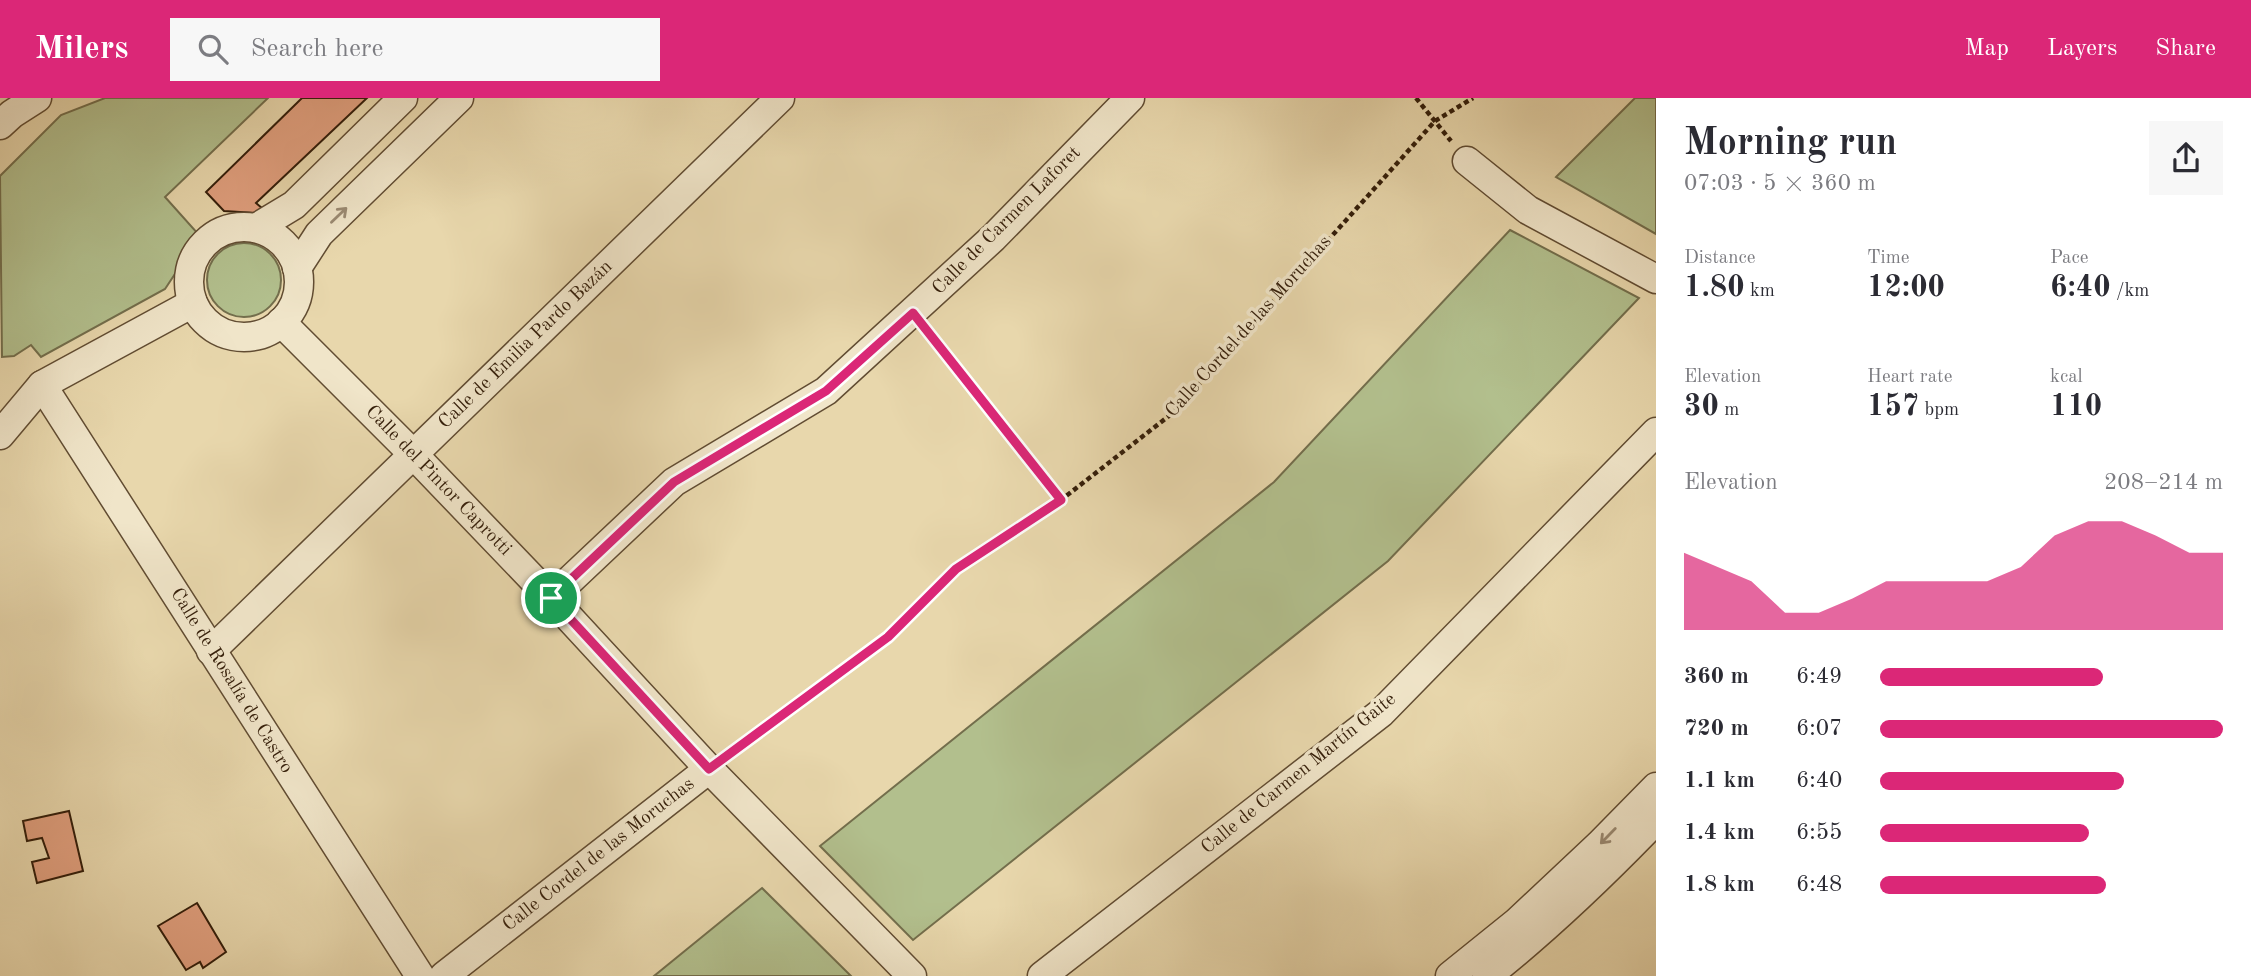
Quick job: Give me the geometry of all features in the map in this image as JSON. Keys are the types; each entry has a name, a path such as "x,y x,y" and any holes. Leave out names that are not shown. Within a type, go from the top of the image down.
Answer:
{"street":[{"path":"0,125 37,98"},
{"path":"256,228 294,205 403,98"},
{"path":"297,268 319,234 459,98"},
{"name":"Calle de Emilia Pardo Bazán","path":"208,646 757,98"},
{"name":"Calle de Emilia Pardo Bazán","path":"407,449 780,98"},
{"name":"Calle de Carmen Laforet","path":"551,598 674,482 826,391 993,238 1130,98"},
{"path":"1467,161 1528,210 1656,279"},
{"path":"239,226 270,233 292,254 297,268 299,283 291,311 267,332 250,337 232,336 216,329 202,318 193,303 188,286 196,253 208,240 222,231 239,226"},
{"path":"0,435 42,385 193,303"},
{"name":"Calle del Pintor Caprotti","path":"281,322 551,598 709,769 912,976"},
{"name":"Calle de Rosalía de Castro","path":"42,385 420,976"},
{"name":"Calle de Carmen Martín Gaite","path":"1042,976 1381,713 1656,432"},
{"name":"Calle Cordel de las Moruchas","path":"444,976 709,769"},
{"path":"1450,976 1517,922 1656,787"},
{"path":"1488,976 1533,940 1651,833"}],"path":[{"path":"1416,98 1467,161"},
{"name":"Calle Cordel de las Moruchas","path":"709,769 888,637 956,569 1061,500 1174,412 1435,121 1473,98"},
{"path":"913,313 1061,500"}],"green space":[{"path":"105,98 268,98 165,197 200,236 165,289 41,357 31,345 14,356 2,357 0,176 61,115"},
{"path":"1635,98 1656,98 1656,234 1556,177"},
{"path":"1510,230 1639,298 1388,561 913,940 820,846 1274,482"},
{"path":"244,243 258,246 270,254 278,266 281,280 278,294 270,306 258,314 244,317 230,314 218,306 210,294 207,280 210,266 218,254 230,246"},
{"path":"762,888 851,976 654,976"}],"building":[{"path":"302,98 367,98 256,203 263,209 258,213 224,211 206,192"},
{"path":"69,811 83,871 37,883 32,862 49,858 42,838 27,841 23,821"},
{"path":"197,903 226,952 203,968 200,962 186,970 158,926"}],"route":[{"path":"913,313 1061,500 956,569 888,637 709,769 551,598 674,482 826,391 913,313"}]}
